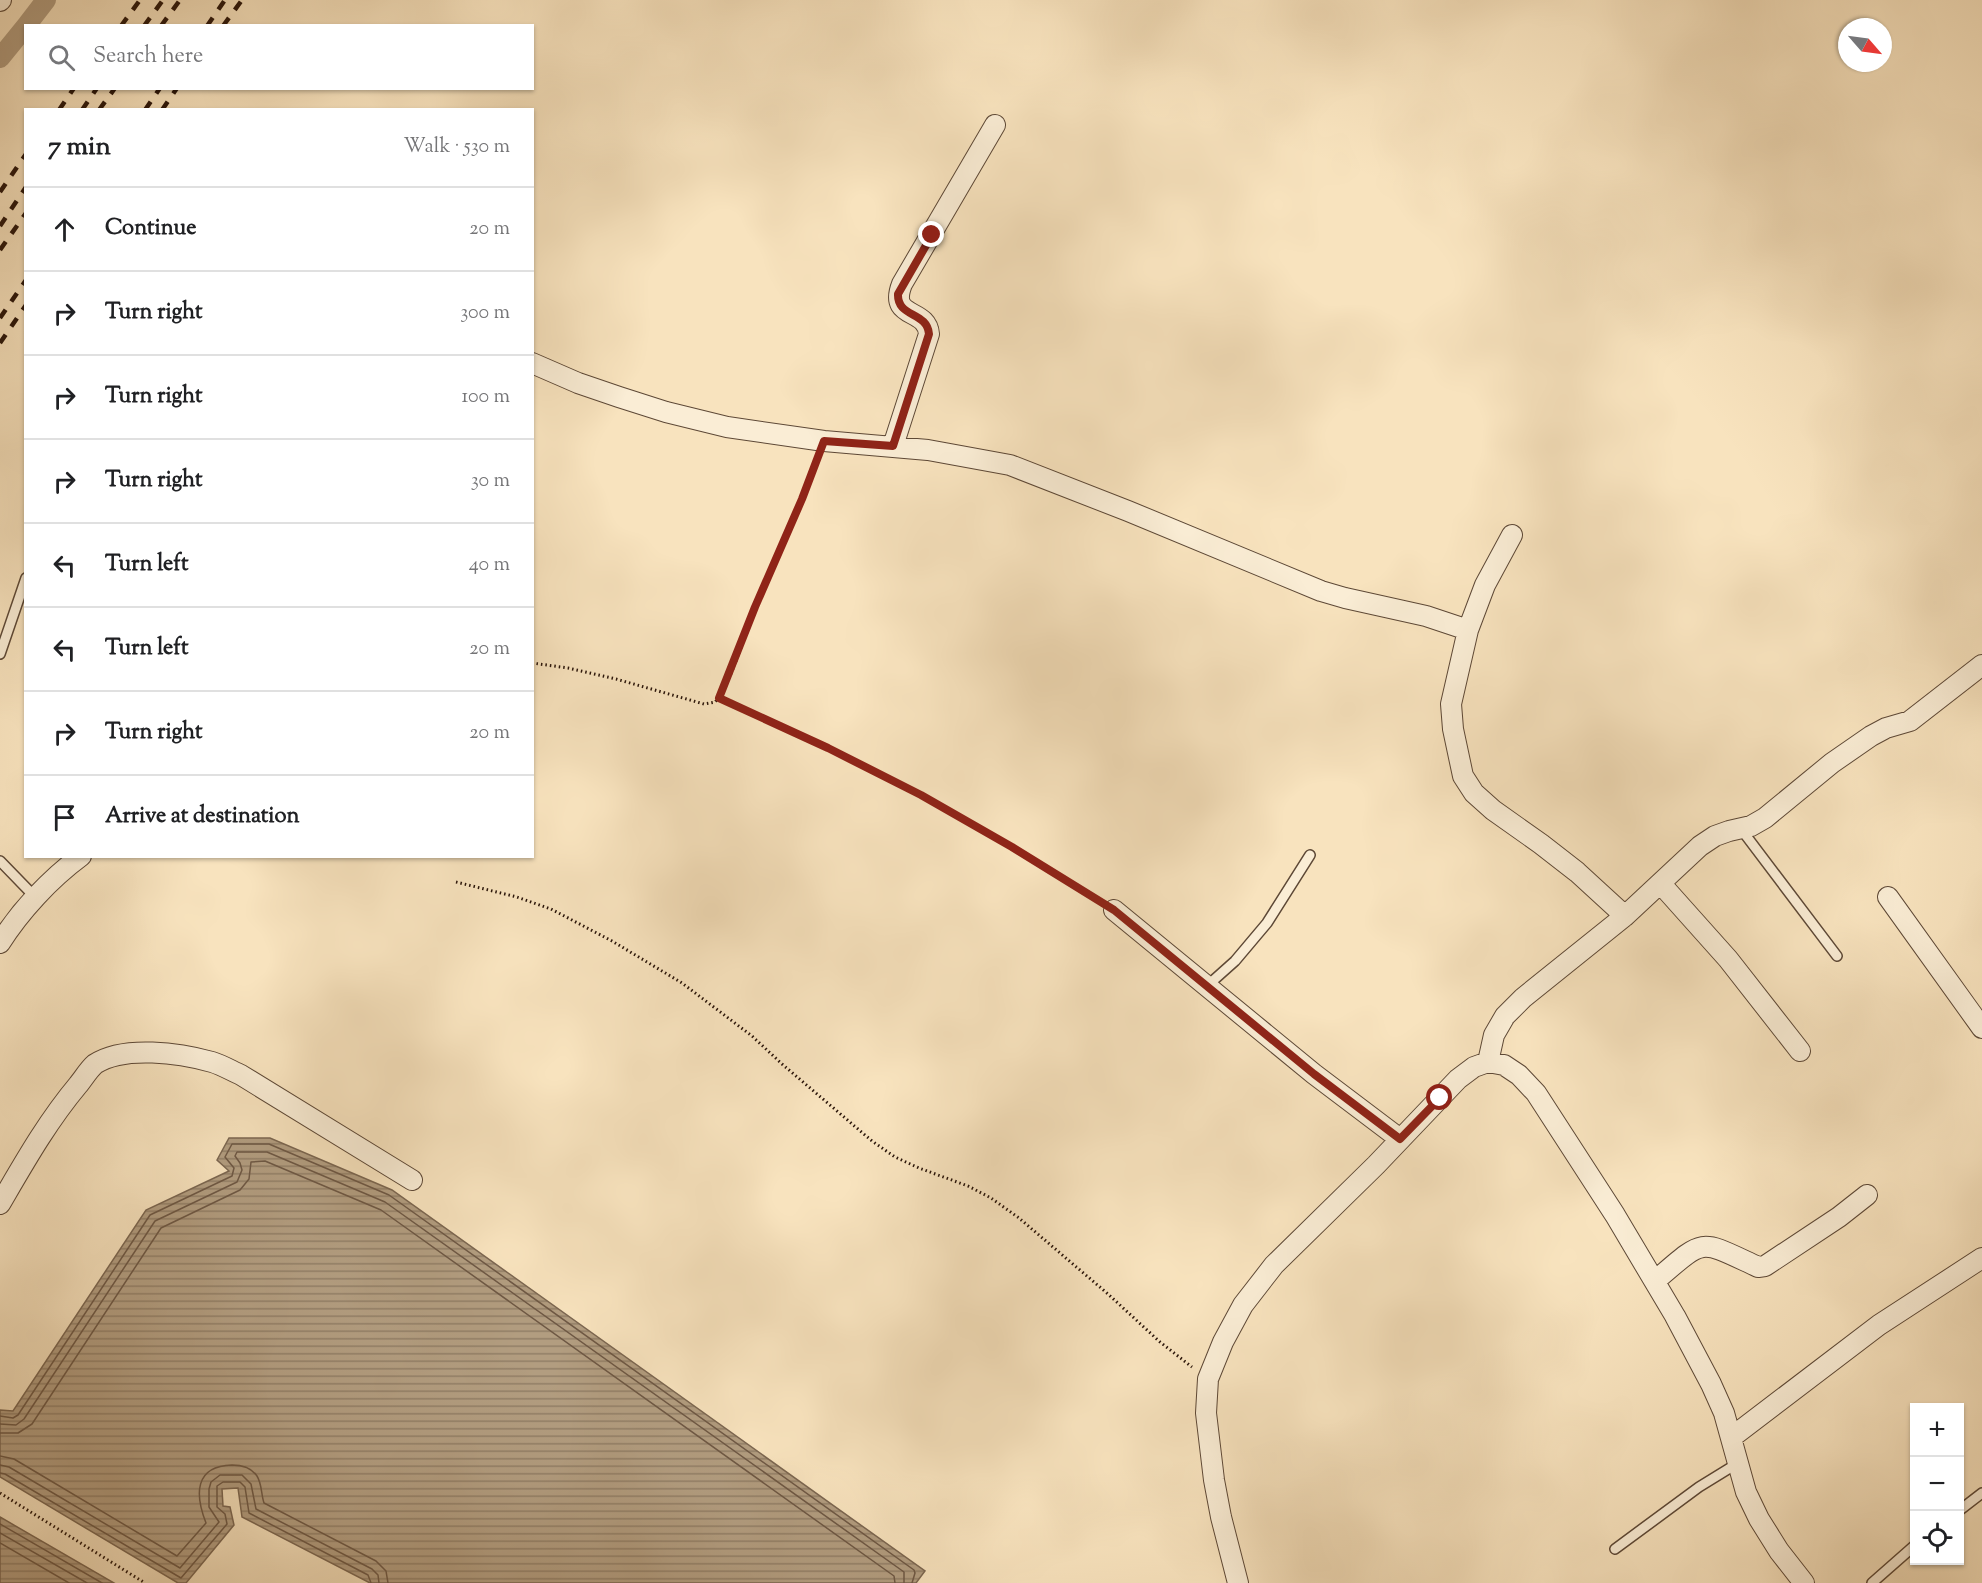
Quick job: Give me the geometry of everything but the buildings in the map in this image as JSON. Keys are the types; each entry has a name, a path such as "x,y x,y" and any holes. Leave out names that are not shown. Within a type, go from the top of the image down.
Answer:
{"street":[{"path":"893,446 929,334 928,325 923,320 902,307 898,301 898,294 995,125"},
{"path":"534,364 578,383 666,412 727,427 824,441 893,446 967,456 1010,465 1321,591 1426,616 1468,630"},
{"path":"1512,535 1485,585 1468,630 1451,704 1453,729 1463,776 1474,793 1493,810 1568,865 1624,916"},
{"path":"1488,1062 1494,1035 1505,1016 1523,998 1624,916 1700,846 1722,834 1751,826 1765,818 1832,763 1871,736 1886,728 1910,721 1982,665"},
{"path":"0,943 36,898 66,867 78,858"},
{"path":"1660,884 1728,959 1800,1051"},
{"path":"1888,897 1982,1028"},
{"path":"1114,910 1314,1074 1400,1139"},
{"path":"0,1204 39,1138 94,1065 112,1056 137,1053 173,1054 212,1062 241,1075 412,1180"},
{"path":"1238,1583 1221,1517 1206,1413 1208,1379 1223,1342 1243,1305 1274,1265 1458,1079 1474,1067 1488,1062 1504,1065 1519,1075 1551,1112 1655,1281 1711,1384 1724,1413 1746,1492 1759,1519 1779,1551 1804,1583"},
{"path":"1655,1281 1689,1252 1700,1246 1711,1246 1758,1267 1765,1266 1839,1217 1867,1195"},
{"path":"1732,1437 1879,1325 1982,1258"}],"lane":[{"path":"0,654 24,584"},
{"path":"1741,829 1837,956"},
{"path":"1208,986 1235,961 1267,923 1310,855"},
{"path":"0,861 36,898"},
{"path":"1615,1549 1699,1487 1738,1463"},
{"path":"1964,1506 1982,1493"},
{"path":"1872,1583 1910,1550"}],"path":[{"path":"534,663 616,679 704,704 710,704 719,698 824,441"},
{"path":"719,698 828,748 921,795 1114,910"},
{"path":"456,882 517,897 551,909 612,941 682,983 752,1036 872,1141 895,1157 968,1186 991,1198 1019,1218 1160,1342 1208,1379"},
{"path":"0,1493 145,1583"}],"water":[{"path":"229,1138 270,1138 392,1190 925,1571 916,1583 370,1583 242,1517 238,1488 222,1489 223,1506 230,1507 234,1525 186,1583 178,1583 0,1477 0,1410 13,1411 146,1210 229,1171 217,1160"},
{"path":"0,1517 114,1583 0,1583"}],"waterway":[{"path":"28,24 46,0"},
{"path":"0,58 24,28"}],"railway":[{"path":"122,24 140,0"},
{"path":"145,24 163,0"},
{"path":"162,24 180,0"},
{"path":"208,24 225,0"},
{"path":"224,24 242,0"},
{"path":"60,108 73,90"},
{"path":"83,108 96,90"},
{"path":"100,108 114,90"},
{"path":"146,108 159,90"},
{"path":"163,108 176,90"},
{"path":"0,192 24,157"},
{"path":"0,226 24,190"},
{"path":"0,250 24,216"},
{"path":"0,318 24,283"},
{"path":"0,343 24,308"}],"route":[{"path":"932,235 898,294 898,301 902,307 928,325 929,334 893,446 824,441 719,698 828,748 921,795 1012,847 1114,910 1314,1074 1400,1139 1440,1098"}]}
